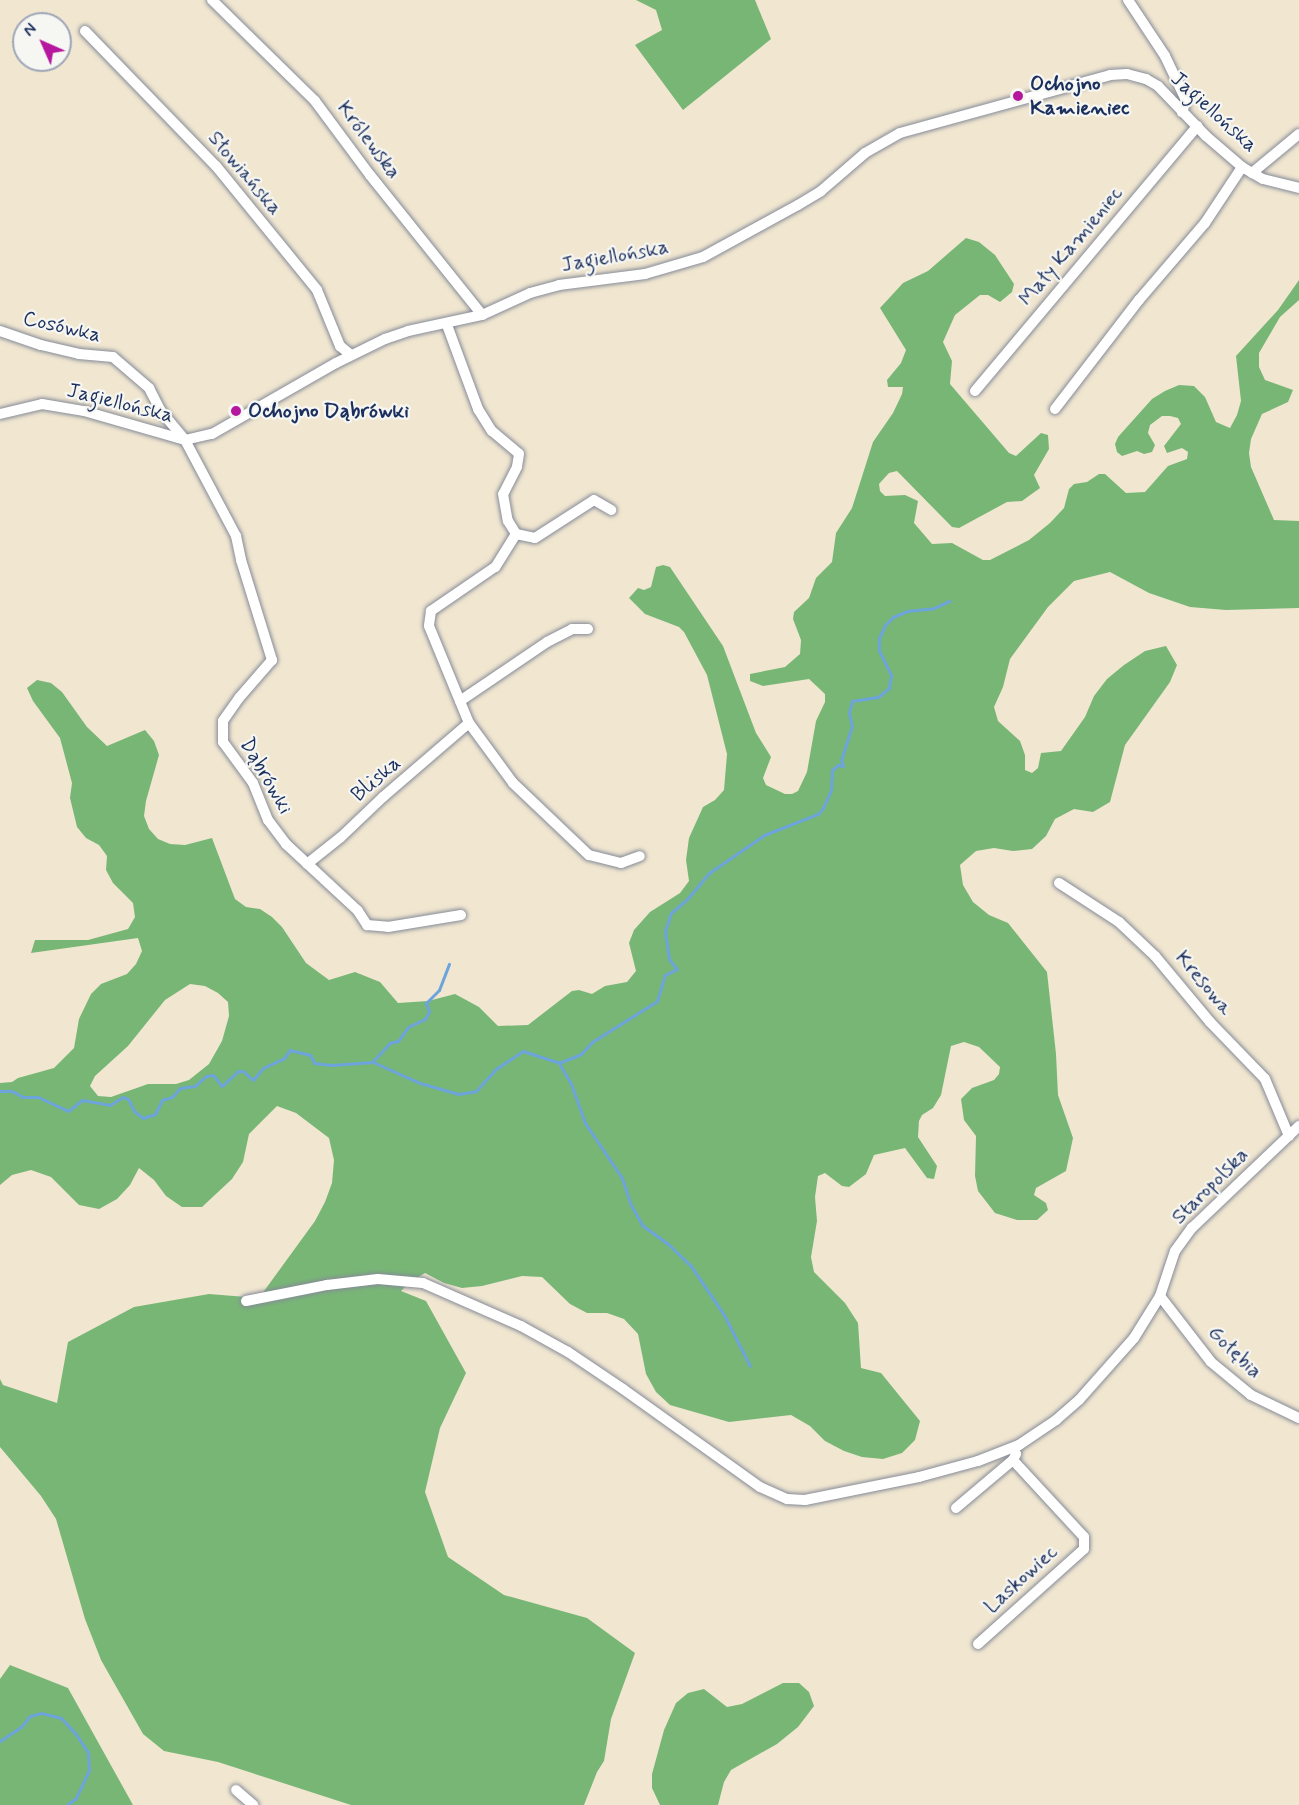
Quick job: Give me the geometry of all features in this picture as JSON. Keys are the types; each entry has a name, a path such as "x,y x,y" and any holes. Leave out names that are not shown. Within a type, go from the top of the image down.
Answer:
{"street":[{"name":"Królewska","path":"212,0 315,101 370,175 482,315"},
{"path":"1128,0 1165,56 1185,100 1182,112"},
{"name":"Słowiańska","path":"85,32 216,166 317,290 340,346 351,355"},
{"name":"Jagiellońska","path":"0,414 42,404 84,411 185,440 212,434 351,355 408,331 447,325 482,315 530,293 559,285 645,274 703,257 798,205 820,191 865,153 900,133 1110,75 1126,74 1146,79 1158,86 1182,112 1242,167 1263,179 1299,188"},
{"name":"Mały Kamieniec","path":"975,391 1197,126"},
{"path":"1252,173 1299,134"},
{"path":"1055,409 1139,300 1204,223 1242,167"},
{"path":"447,325 478,409 492,431 519,454 517,467 503,494 508,521 516,534 535,538 594,500 611,510"},
{"name":"Cosówka","path":"0,330 40,345 79,354 113,357 149,388 160,410 185,440"},
{"name":"Dąbrówki","path":"185,440 236,536 241,560 272,660 239,698 224,721 223,742 254,783 268,820 286,844 358,910 367,925 388,927 461,915"},
{"path":"516,534 495,567 431,611 429,626 469,723 513,783 589,855 621,863 640,855"},
{"path":"460,701 547,642 572,629 588,629"},
{"name":"Bliska","path":"307,864 341,837 382,797 469,723"},
{"name":"Kresowa","path":"1059,884 1119,922 1155,956 1210,1022 1265,1079 1289,1136"},
{"name":"Staropolska","path":"246,1301 327,1285 378,1279 423,1283 521,1326 568,1352 760,1487 787,1499 805,1500 919,1477 978,1461 1019,1445 1080,1400 1115,1363 1160,1296 1175,1251 1192,1228 1299,1126"},
{"name":"Gołębia","path":"1160,1296 1211,1362 1251,1395 1299,1418"},
{"path":"956,1508 1013,1460 1019,1445"},
{"name":"Laskowiec","path":"978,1644 1084,1549 1084,1537 1013,1460"},
{"path":"236,1790 253,1805"}],"green space":[{"path":"636,0 755,0 771,39 683,110 635,45 662,30 656,10"},
{"path":"966,238 979,242 995,255 1014,284 1012,292 1000,302 988,295 980,295 955,315 943,342 952,361 950,384 1009,453 1016,456 1041,433 1048,435 1049,449 1034,475 1040,488 1022,501 1007,502 959,528 952,527 897,471 889,473 879,484 880,491 885,496 905,495 918,501 914,523 932,544 952,543 983,560 990,560 1029,540 1050,523 1064,508 1069,489 1074,484 1087,482 1099,474 1105,474 1126,493 1145,492 1168,466 1187,459 1188,452 1182,448 1167,453 1164,446 1181,424 1178,418 1170,416 1162,416 1150,425 1148,433 1155,445 1152,452 1144,454 1137,451 1122,456 1117,452 1115,444 1118,437 1152,399 1165,391 1179,385 1194,386 1205,397 1216,422 1230,428 1241,401 1236,356 1278,310 1299,280 1299,300 1280,317 1259,353 1259,367 1265,380 1293,390 1288,402 1262,414 1251,439 1249,453 1251,467 1274,520 1299,521 1299,608 1226,610 1190,607 1149,593 1110,572 1074,581 1048,607 1010,659 1003,687 994,707 998,721 1020,741 1025,755 1025,770 1032,773 1038,768 1041,753 1061,751 1085,717 1094,696 1107,679 1124,665 1145,651 1166,646 1177,665 1170,682 1125,745 1110,802 1093,812 1074,809 1055,819 1046,836 1032,849 1013,851 994,848 976,851 960,865 963,885 973,902 989,915 1008,923 1047,972 1058,1095 1073,1138 1066,1171 1036,1188 1034,1195 1046,1203 1048,1210 1037,1220 1017,1220 995,1213 978,1191 975,1176 976,1136 964,1120 961,1099 972,1088 994,1080 999,1074 1000,1067 979,1047 964,1042 951,1046 941,1095 933,1108 922,1115 919,1121 918,1137 937,1166 934,1179 927,1178 905,1148 874,1155 866,1174 849,1187 842,1186 825,1173 818,1176 815,1197 817,1221 811,1257 814,1272 845,1303 858,1323 861,1368 881,1373 920,1421 915,1440 902,1453 883,1459 862,1457 844,1451 825,1441 810,1426 791,1415 729,1422 670,1405 656,1392 646,1374 638,1334 624,1319 607,1313 587,1313 570,1304 542,1277 522,1276 482,1286 462,1288 444,1283 425,1273 401,1291 426,1301 466,1373 440,1428 425,1492 448,1557 504,1595 587,1618 635,1653 611,1719 604,1761 597,1772 584,1805 351,1805 218,1762 164,1751 143,1734 101,1660 85,1619 56,1519 41,1496 0,1447 0,1379 3,1385 57,1403 68,1342 134,1307 209,1294 259,1298 315,1221 332,1183 334,1160 329,1138 296,1113 277,1106 249,1134 243,1162 232,1179 202,1207 182,1207 166,1196 154,1180 139,1168 130,1185 117,1199 99,1209 79,1205 51,1177 31,1170 12,1175 0,1185 0,1083 12,1082 18,1078 54,1068 74,1048 79,1019 91,994 101,984 127,974 136,964 142,951 138,938 31,953 35,940 88,940 128,929 135,917 133,903 113,883 106,870 107,856 99,845 86,838 77,827 70,798 72,783 60,738 33,701 27,688 37,680 51,683 62,692 87,727 107,746 145,730 154,741 159,755 146,801 144,816 149,829 158,839 170,844 185,845 212,838 235,899 246,907 260,909 272,917 282,927 306,963 329,980 355,972 380,982 398,1003 428,1001 455,994 479,1007 498,1026 528,1025 572,991 579,990 592,994 605,986 627,982 636,971 629,943 634,930 650,912 680,893 689,881 686,860 689,838 703,807 715,800 724,790 727,754 707,675 684,632 679,627 645,614 629,598 638,588 644,590 651,587 656,567 663,565 670,567 723,646 756,733 771,757 763,778 766,785 785,794 798,791 807,772 816,721 825,702 825,694 809,679 763,686 750,681 750,674 785,667 800,654 801,640 793,619 794,612 809,598 816,578 832,562 836,533 852,508 873,442 893,413 902,394 903,387 888,387 887,380 901,363 906,350 880,308 903,283 928,271","holes":["190,984 205,986 228,1002 229,1016 222,1041 209,1064 189,1080 176,1084 148,1084 111,1097 98,1096 90,1086 95,1076 128,1046 165,1000"]},
{"path":"10,1665 68,1688 133,1805 0,1805 0,1679"},
{"path":"783,1683 799,1683 809,1692 814,1706 798,1727 777,1744 731,1770 724,1782 718,1805 660,1805 652,1788 652,1774 664,1730 676,1703 688,1693 704,1689 727,1707 742,1704"}],"waterway":[{"path":"559,1063 581,1054 592,1042 657,1001 665,975 677,969 669,959 665,931 671,913 688,898 709,873 764,835 818,814 831,790 832,770 838,765 843,766 841,760 852,726 849,713 852,701 878,697 889,688 891,675 879,650 879,638 885,625 893,617 907,611 934,608 949,601"},
{"path":"373,1061 390,1043 398,1041 408,1027 425,1019 429,1011 426,1003 439,990 449,964"},
{"path":"0,1091 12,1091 23,1097 38,1097 68,1111 82,1100 110,1105 123,1097 128,1099 134,1111 143,1118 155,1114 162,1100 172,1097 180,1088 195,1086 206,1076 213,1075 222,1086 238,1071 243,1071 253,1080 263,1068 284,1058 290,1050 310,1055 314,1063 331,1065 373,1062 420,1083 458,1094 476,1091 496,1069 523,1051 559,1063 571,1084 585,1123 622,1178 631,1205 642,1225 667,1243 691,1266 724,1315 750,1366"},
{"path":"0,1741 21,1727 30,1716 41,1713 61,1718 88,1752 89,1770 76,1798 67,1805"}],"place":[{"name":"Ochojno Kamieniec","path":"1018,96"},
{"name":"Ochojno Dąbrówki","path":"236,411"}]}
